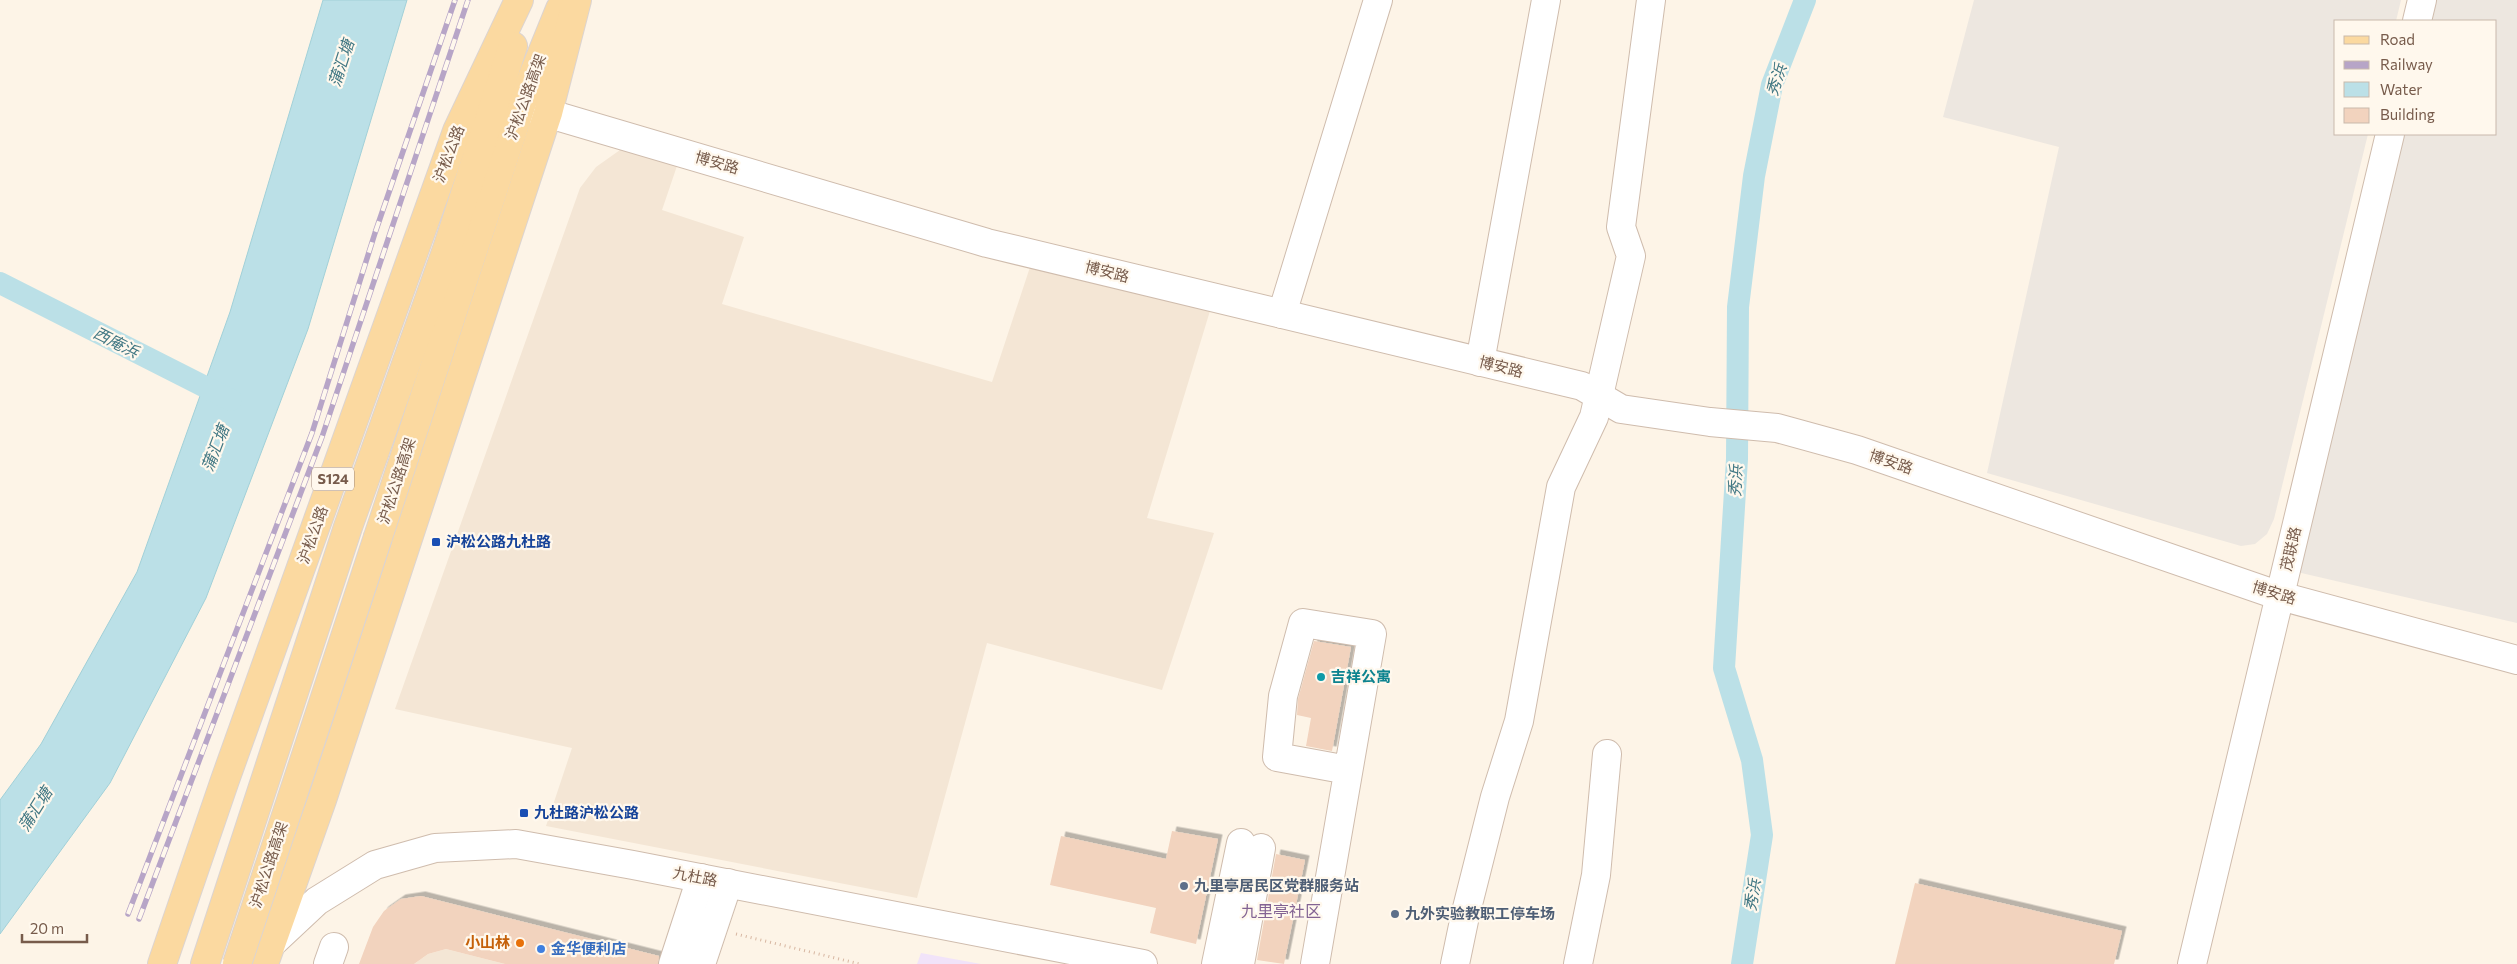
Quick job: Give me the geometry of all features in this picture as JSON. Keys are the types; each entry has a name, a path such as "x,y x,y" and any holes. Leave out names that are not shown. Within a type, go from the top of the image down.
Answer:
{"main road":[{"name":"沪松公路","path":"162,964 225,780 457,131 497,99 519,0"},
{"name":"沪松公路高架","path":"206,964 348,526 447,249 528,0"},
{"name":"沪松公路高架","path":"236,964 378,537 497,99 564,0"},
{"path":"236,964 267,954 326,790 548,113 577,0"}],"street":[{"path":"1282,314 1378,0"},
{"path":"1480,362 1546,0"},
{"path":"1455,964 1495,797 1519,721 1561,488 1594,417 1631,256 1621,227 1651,0"},
{"path":"2416,20 2422,0"},
{"name":"博安路","path":"497,99 987,243 1582,386 1622,409 1710,422 1777,428 1857,450 2280,596 2517,660"},
{"name":"茂联路","path":"2192,964 2390,135"},
{"path":"1315,964 1372,634 1303,622 1283,696 1277,757 1348,770"},
{"path":"1578,964 1596,875 1607,754"},
{"name":"九杜路","path":"267,954 317,901 375,865 435,848 516,844 702,878 1143,964"},
{"path":"1216,964 1251,845 1240,964"},
{"path":"673,964 702,878"},
{"path":"701,964 728,883"}],"path":[{"path":"713,928 860,964"}],"shaded area":[{"path":"1974,0 2401,0 2396,20 2334,20 2334,135 2368,135 2274,519 2267,534 2255,544 2241,546 1987,473 2059,147 1943,117"},
{"path":"2436,0 2517,0 2517,623 2297,572 2404,135 2497,135 2497,20 2431,20"},
{"path":"620,150 643,152 678,163 662,210 744,237 722,304 992,382 1032,261 1213,301 1147,518 1214,533 1162,690 987,643 917,898 546,826 572,748 395,709 580,188 596,167"},
{"path":"446,949 505,964 414,964 428,954"},
{"path":"921,953 981,964 917,964"}],"water":[{"name":"蒲汇塘","path":"323,0 407,0 308,329 206,598 110,783 0,934 0,800 41,744 137,572 230,312"}],"building":[{"name":"吉祥公寓","path":"1314,641 1351,647 1332,751 1306,746 1311,718 1297,715 1298,699"},
{"path":"1172,831 1218,839 1196,944 1150,933 1156,908 1050,885 1061,836 1166,859"},
{"path":"1276,854 1305,860 1284,964 1257,960"},
{"path":"1915,883 2122,931 2114,964 1895,964"},
{"path":"421,896 659,956 658,964 505,964 446,949 428,954 414,964 359,964 373,927 384,911 401,899"}],"waterway":[{"name":"秀浜","path":"1742,964 1762,835 1752,760 1724,668 1737,459 1738,307 1754,176 1772,85 1805,0"},
{"name":"西庵浜","path":"0,283 231,400"}],"railway":[{"path":"128,914 312,433 375,233 455,0"},
{"path":"139,919 322,437 468,0"}],"place":[{"name":"沪松公路九杜路","path":"436,542"},
{"name":"吉祥公寓","path":"1321,677"},
{"name":"九杜路沪松公路","path":"524,813"},
{"name":"九里亭居民区党群服务站","path":"1184,886"},
{"name":"九外实验教职工停车场","path":"1395,914"},
{"name":"小山林","path":"520,943"},
{"name":"金华便利店","path":"541,949"}],"district":[{"name":"九里亭社区","path":"1281,911"}]}
